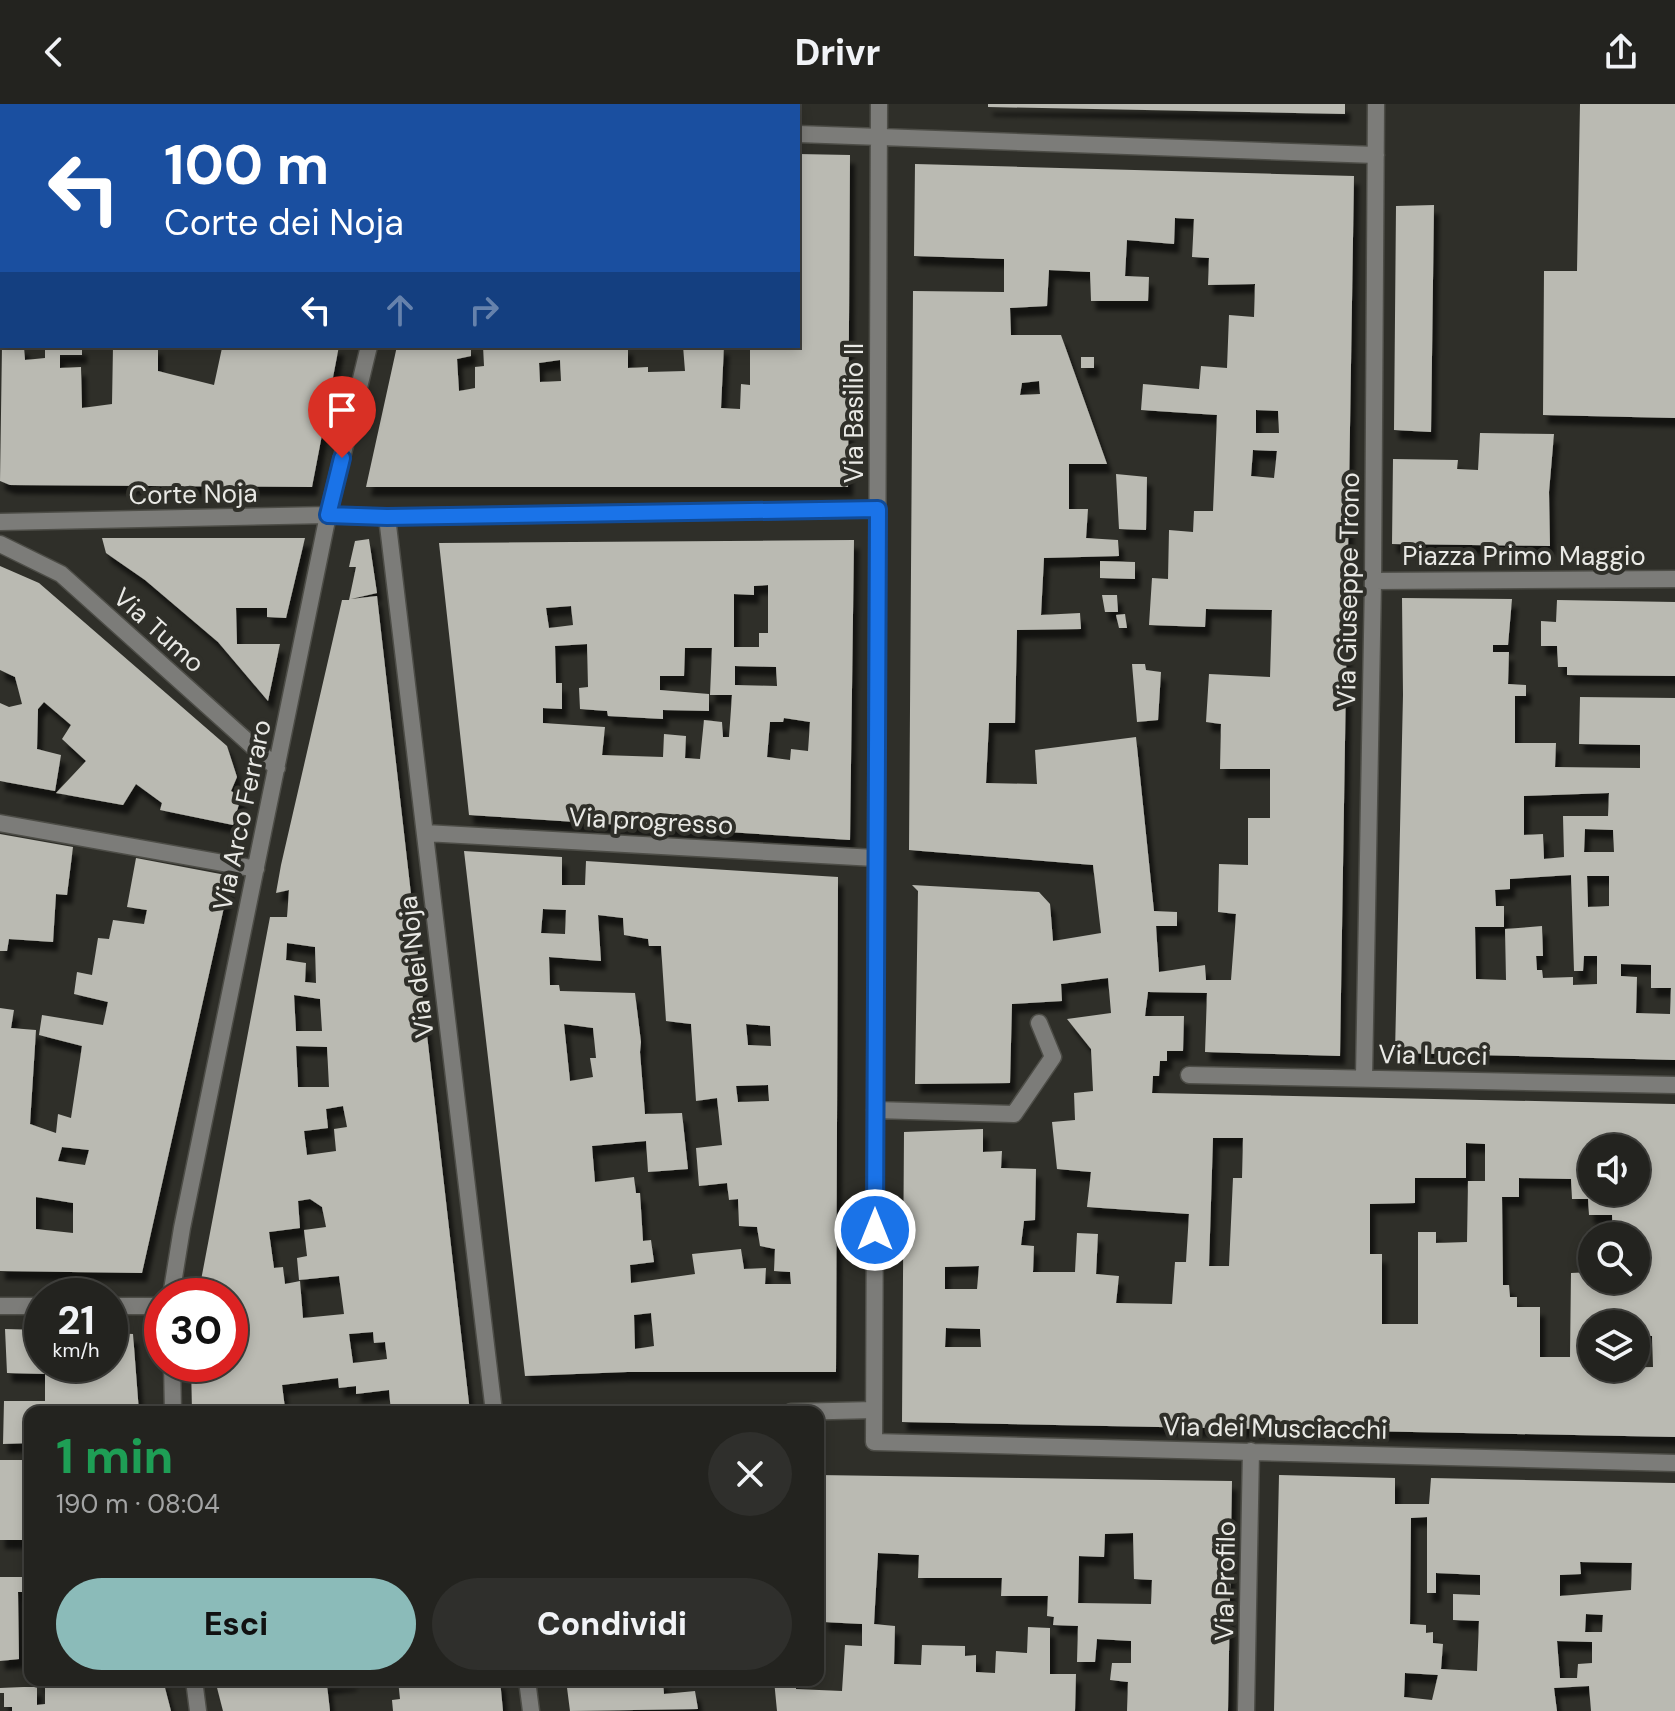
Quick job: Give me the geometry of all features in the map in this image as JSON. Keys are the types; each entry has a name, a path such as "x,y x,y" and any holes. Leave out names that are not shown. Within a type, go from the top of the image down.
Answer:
{"street":[{"name":"Via Basilio II","path":"874,1442 879,104"},
{"name":"Via Giuseppe Trono","path":"1364,1077 1373,581 1376,104"},
{"path":"800,134 1376,155"},
{"name":"Via Arco Ferraro","path":"174,1278 328,515 369,348"},
{"name":"Corte Noja","path":"0,522 878,509"},
{"name":"Via dei Noja","path":"387,517 493,1406"},
{"name":"Via Tumo","path":"0,544 61,574 277,768"},
{"name":"Piazza Primo Maggio","path":"1373,581 1675,579"},
{"path":"0,823 256,869"},
{"name":"Via progresso","path":"425,833 875,858"},
{"path":"875,1110 1014,1114 1053,1057 1039,1023"},
{"name":"Via Lucci","path":"1189,1075 1675,1085"},
{"path":"0,1306 24,1306"},
{"path":"172,1382 173,1406"},
{"path":"824,1411 874,1410"},
{"name":"Via dei Musciacchi","path":"874,1442 1675,1463"},
{"name":"Via Profilo","path":"1246,1711 1251,1451"},
{"path":"195,1686 198,1711"},
{"path":"528,1686 531,1711"}],"building":[{"path":"988,104 1345,104 1345,114 988,107"},
{"path":"1580,104 1675,104 1675,418 1543,415 1544,271 1577,271"},
{"path":"800,154 850,155 848,487 366,487 397,348 471,348 471,356 457,359 459,391 475,388 475,367 484,366 483,348 628,348 628,368 648,367 648,372 685,371 683,348 724,348 721,408 740,409 741,384 750,385 750,348 800,348","holes":["560,360 561,381 540,382 539,363"]},
{"path":"915,164 1354,176 1340,1056 1205,1052 1207,993 1148,992 1145,1016 1184,1016 1183,1051 1167,1051 1167,1061 1160,1061 1159,1076 1153,1076 1152,1093 1675,1104 1675,1437 902,1422 904,1132 983,1129 983,1152 1002,1151 1001,1168 1036,1169 1035,1220 1024,1221 1021,1245 1034,1246 1033,1272 1075,1272 1077,1233 1098,1234 1096,1274 1119,1276 1116,1303 1172,1304 1175,1262 1186,1262 1189,1214 1087,1207 1091,1172 1057,1169 1052,1122 1075,1120 1074,1093 1093,1091 1091,1049 1067,1019 1111,1013 1108,978 1061,984 1062,1001 1012,1004 1010,1083 915,1084 918,891 912,885 1039,892 1050,904 1053,941 1101,933 1093,865 909,850 913,291 1004,292 1004,259 914,256","holes":["1175,218 1194,219 1192,257 1209,258 1208,285 1255,284 1254,317 1229,315 1227,368 1201,366 1199,389 1143,384 1141,410 1217,415 1213,511 1194,511 1193,532 1169,530 1168,579 1152,578 1149,625 1205,627 1206,609 1272,610 1270,677 1209,674 1206,722 1221,724 1220,769 1270,769 1270,818 1248,818 1248,865 1219,864 1218,912 1236,914 1231,980 1206,980 1205,965 1159,972 1156,926 1177,926 1177,912 1154,911 1136,737 1035,750 1037,784 986,783 989,723 1015,723 1017,630 1081,629 1080,613 1041,615 1044,558 1119,556 1118,540 1086,538 1088,509 1069,509 1069,464 1107,464 1061,335 1011,335 1010,308 1047,306 1049,270 1090,272 1091,301 1148,301 1149,277 1125,276 1127,240 1174,244","1039,381 1040,394 1020,395 1022,383","1256,410 1278,411 1279,433 1256,433","1253,450 1277,451 1274,478 1251,476","1578,1134 1650,1134 1650,1206 1588,1206 1589,1215 1612,1215 1612,1222 1650,1222 1650,1294 1578,1294 1578,1273 1571,1273 1570,1357 1540,1357 1540,1307 1517,1307 1517,1297 1510,1297 1509,1285 1503,1285 1502,1197 1519,1197 1519,1178 1571,1179 1572,1199 1578,1199","1213,1138 1243,1138 1242,1178 1233,1178 1229,1266 1209,1266","1466,1143 1485,1144 1485,1181 1468,1181 1467,1242 1436,1243 1436,1232 1418,1232 1418,1324 1382,1324 1382,1254 1370,1254 1370,1204 1415,1203 1415,1178 1466,1178","979,1266 977,1289 945,1289 945,1267","946,1328 980,1329 981,1347 945,1347"]},
{"path":"1434,205 1431,432 1394,430 1396,206"},
{"path":"2,348 24,348 25,360 45,358 45,348 82,348 82,355 60,355 60,368 81,367 82,408 112,404 113,348 158,348 158,371 214,385 222,348 339,348 312,487 10,485 0,481"},
{"path":"1081,357 1094,357 1094,368 1081,368"},
{"path":"1480,433 1554,434 1549,492 1550,546 1392,544 1393,459 1458,460 1457,469 1478,470"},
{"path":"1116,474 1147,477 1146,530 1119,529"},
{"path":"102,538 305,538 286,618 267,617 267,608 236,608 237,644 280,644 268,701 218,642 145,580 106,553"},
{"path":"369,539 377,593 351,599 377,596 469,1406 390,1406 389,1390 356,1394 356,1386 339,1388 338,1378 282,1385 285,1406 192,1406 191,1382 248,1382 248,1278 201,1278 270,917 287,917 289,890 276,893 281,865 342,600 349,600 356,567 349,567 355,541","holes":["287,943 315,947 316,983 305,982 306,963 286,960","294,995 320,999 322,1031 296,1031","296,1046 327,1047 329,1087 298,1087","343,1106 347,1127 334,1129 336,1151 307,1155 304,1131 328,1128 326,1109","310,1199 322,1207 326,1227 304,1230 307,1256 297,1258 299,1280 339,1276 344,1314 303,1318 300,1281 285,1284 283,1267 274,1268 269,1232 300,1228 298,1201","373,1332 374,1343 385,1342 387,1359 353,1363 349,1334"]},
{"path":"854,540 850,840 469,815 439,543","holes":["768,585 768,633 759,633 759,647 734,647 734,594 754,595 754,586","571,606 573,625 549,628 546,608","587,644 588,687 579,688 580,709 607,711 608,716 663,719 663,710 709,711 709,694 660,690 660,676 684,676 685,648 712,648 710,695 732,695 729,737 723,737 722,722 704,720 700,759 685,758 686,736 664,734 663,757 602,755 605,727 543,723 543,708 562,709 562,683 556,683 555,646","735,666 776,667 777,686 735,685","784,718 810,722 808,751 791,749 790,760 767,757 770,722 783,722"]},
{"path":"1100,561 1135,562 1135,579 1100,578"},
{"path":"0,566 39,583 227,746 237,777 231,791 241,797 233,825 160,810 162,803 136,784 123,805 56,793 86,761 62,739 71,725 44,702 38,709 37,749 61,755 55,791 0,781 0,703 9,707 22,704 15,677 0,670"},
{"path":"1102,595 1117,595 1118,612 1105,612"},
{"path":"1402,598 1512,599 1508,645 1493,645 1493,652 1509,652 1508,684 1526,685 1526,696 1515,696 1515,743 1556,743 1555,767 1640,768 1640,745 1579,744 1580,697 1675,698 1675,1060 1395,1053 1403,695","holes":["1609,793 1608,816 1563,816 1564,857 1544,859 1543,834 1524,835 1524,796","1585,829 1613,830 1614,852 1584,852","1571,875 1574,971 1583,971 1584,956 1597,956 1597,984 1573,985 1573,977 1543,978 1542,970 1537,970 1536,956 1543,956 1542,926 1505,929 1506,980 1476,979 1475,927 1504,927 1504,906 1496,906 1495,890 1510,889 1510,879","1587,876 1609,876 1609,906 1588,907","1621,964 1651,965 1651,988 1671,988 1670,1014 1636,1013 1637,977 1621,976"]},
{"path":"1557,600 1675,602 1675,676 1567,675 1567,667 1558,667 1557,646 1541,646 1541,621 1556,622"},
{"path":"1125,614 1127,628 1119,628 1116,615"},
{"path":"1132,664 1145,664 1146,670 1161,672 1158,720 1137,722"},
{"path":"0,834 73,847 67,895 56,894 53,942 9,939 7,951 0,951"},
{"path":"464,851 562,857 562,885 585,885 586,861 838,877 836,1372 627,1372 525,1376","holes":["543,909 566,910 565,934 541,933","598,915 623,918 624,935 648,939 649,946 661,946 666,1021 691,1024 696,1101 717,1098 722,1145 696,1148 699,1186 727,1183 729,1200 738,1199 739,1226 757,1227 760,1246 775,1249 774,1271 790,1272 791,1284 765,1284 766,1268 744,1269 741,1249 692,1254 695,1274 631,1283 630,1265 654,1262 651,1240 643,1241 640,1193 636,1193 634,1177 595,1182 592,1146 646,1141 648,1172 688,1169 682,1113 645,1114 635,993 560,991 559,985 550,985 549,957 601,961","564,1024 593,1028 596,1058 590,1058 593,1077 570,1081","746,1024 770,1026 771,1046 748,1045","768,1085 769,1101 738,1102 736,1086","651,1313 654,1346 635,1349 634,1315"]},
{"path":"136,858 231,876 142,1273 0,1271 0,1008 14,1010 11,1028 36,1030 30,1124 56,1133 58,1114 71,1118 82,1046 39,1035 42,1015 103,1025 108,1002 74,994 77,972 92,975 98,938 109,939 113,920 144,924 147,910 127,907","holes":["62,1147 89,1150 85,1165 58,1161","36,1197 73,1203 73,1233 36,1229"]},
{"path":"5,1329 24,1330 24,1373 7,1373"},
{"path":"128,1334 133,1334 139,1406 24,1406 24,1443 3,1444 4,1401 45,1401 45,1382 128,1382"},
{"path":"0,1460 24,1460 24,1540 0,1540"},
{"path":"824,1475 1232,1481 1228,1711 1127,1711 1128,1682 1110,1680 1112,1663 1131,1663 1131,1641 1097,1639 1095,1662 1077,1662 1078,1626 1053,1625 1054,1617 1047,1616 1048,1596 1001,1596 1002,1578 918,1578 919,1555 878,1553 874,1624 895,1626 894,1664 921,1665 922,1645 965,1646 965,1656 976,1655 976,1672 995,1673 996,1651 1027,1653 1028,1627 1050,1628 1050,1674 1076,1674 1075,1711 777,1711 775,1686 842,1691 845,1645 862,1646 862,1624 824,1622","holes":["1133,1533 1134,1579 1152,1580 1151,1604 1078,1603 1079,1556 1104,1557 1105,1534"]},
{"path":"1279,1475 1395,1478 1395,1504 1429,1504 1431,1478 1675,1483 1675,1711 1591,1711 1589,1686 1554,1688 1557,1711 1274,1711","holes":["1427,1517 1427,1593 1436,1593 1436,1573 1480,1575 1480,1595 1453,1594 1453,1620 1479,1621 1477,1671 1441,1669 1443,1644 1433,1643 1433,1632 1426,1633 1426,1625 1410,1624 1411,1518","1580,1562 1632,1563 1631,1590 1560,1596 1560,1575 1581,1574","1586,1614 1603,1615 1602,1632 1585,1632","1557,1641 1592,1642 1592,1663 1578,1664 1577,1678 1560,1678","1405,1673 1438,1675 1432,1700 1404,1697"]},
{"path":"0,1577 24,1577 24,1592 18,1592 19,1659 0,1661"},
{"path":"45,1686 165,1686 171,1711 12,1711 12,1707 4,1707 4,1693 0,1693 0,1688 37,1687 37,1705 45,1704"},
{"path":"217,1686 327,1686 330,1711 223,1711"},
{"path":"399,1686 501,1686 503,1711 393,1711 392,1700 400,1699"},
{"path":"567,1686 663,1686 664,1694 695,1691 698,1709 570,1711"}],"route":[{"path":"342,458 328,515 387,517 878,509 875,1230"}]}
